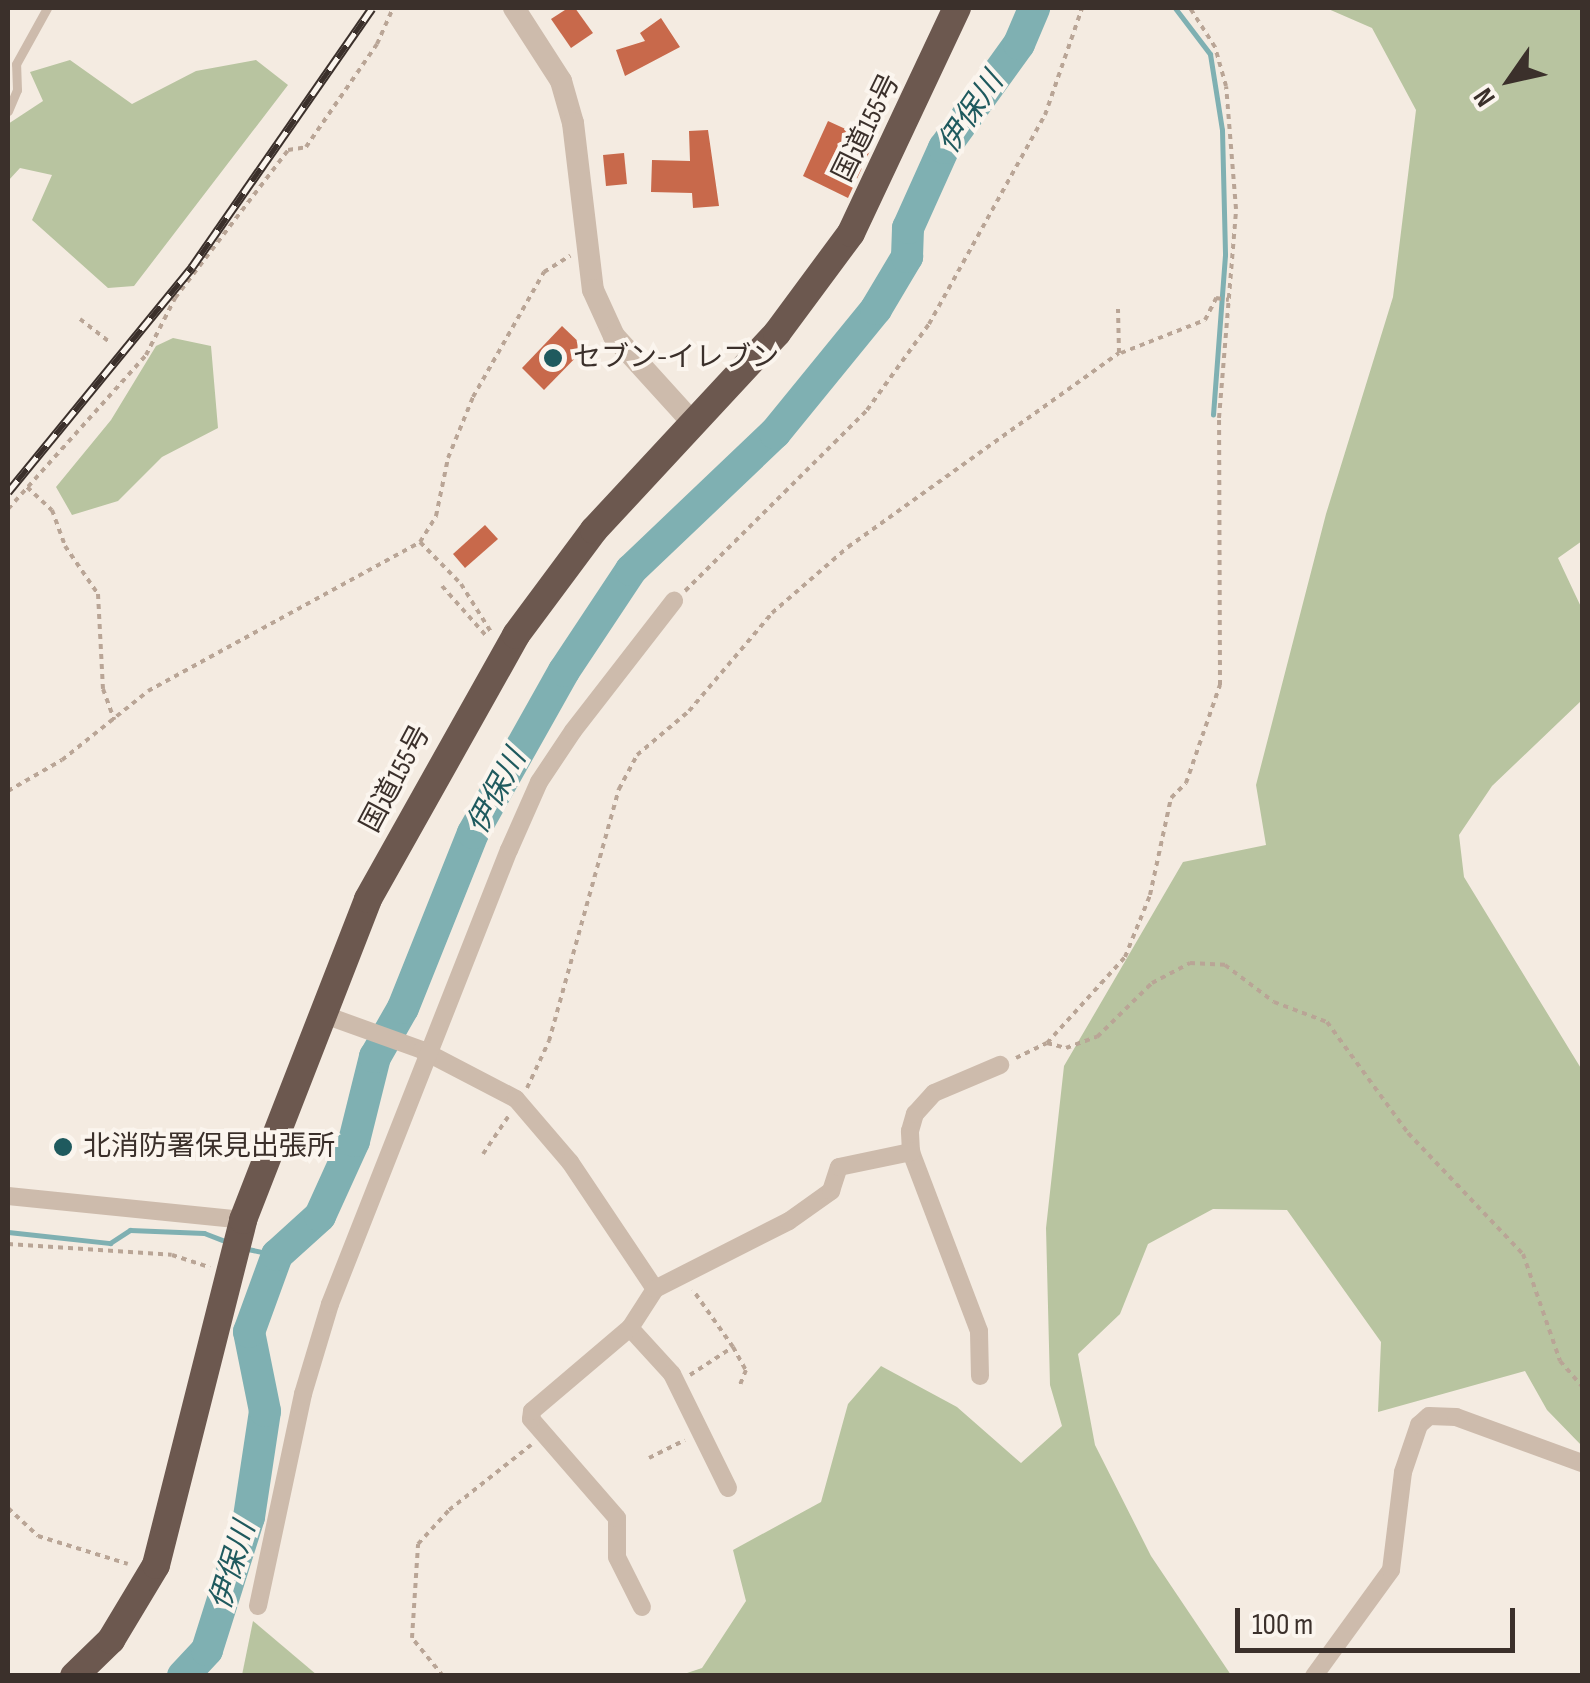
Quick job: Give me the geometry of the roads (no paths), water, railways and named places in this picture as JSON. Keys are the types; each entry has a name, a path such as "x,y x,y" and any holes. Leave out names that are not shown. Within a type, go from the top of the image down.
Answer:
{"highway":[{"name":"国道155号","path":"74,1676 111,1640 152,1572 243,1220 368,899 501,643 691,421 777,333 851,233 957,8"}],"street":[{"path":"514,8 562,81 593,290 614,336 691,421"},
{"path":"258,1606 302,1394 330,1304 417,1076 539,782 674,601"},
{"path":"322,1014 427,1052 518,1101 570,1162 655,1289"},
{"path":"980,1376 978,1331 912,1152 910,1131 924,1102 1000,1065"},
{"path":"642,1606 617,1557 617,1518 542,1430 532,1411 630,1328 655,1289 790,1221 830,1191 839,1167 912,1152"},
{"path":"8,1196 243,1220"},
{"path":"630,1328 678,1383 698,1434 728,1488"},
{"path":"1314,1676 1391,1570 1403,1472 1419,1425 1429,1416 1456,1417 1582,1464"}],"lane":[{"path":"8,111 17,90 16,64 47,8"}],"waterway":[{"name":"伊保川","path":"183,1676 207,1650 249,1517 265,1411 249,1332 277,1255 320,1216 354,1141 375,1057 403,1008 473,833 564,671 631,570 775,433 876,309 907,257 908,228 944,148 1019,44 1034,8"},
{"path":"1175,8 1210,54 1222,130 1225,255 1213,415"},
{"path":"8,1232 110,1243 130,1230 204,1233 228,1242"},
{"path":"243,1248 277,1255"}],"railway":[{"path":"8,492 192,267 372,8"}],"place":[{"name":"セブン-イレブン","path":"553,358"},
{"name":"北消防署保見出張所","path":"63,1147"}]}
